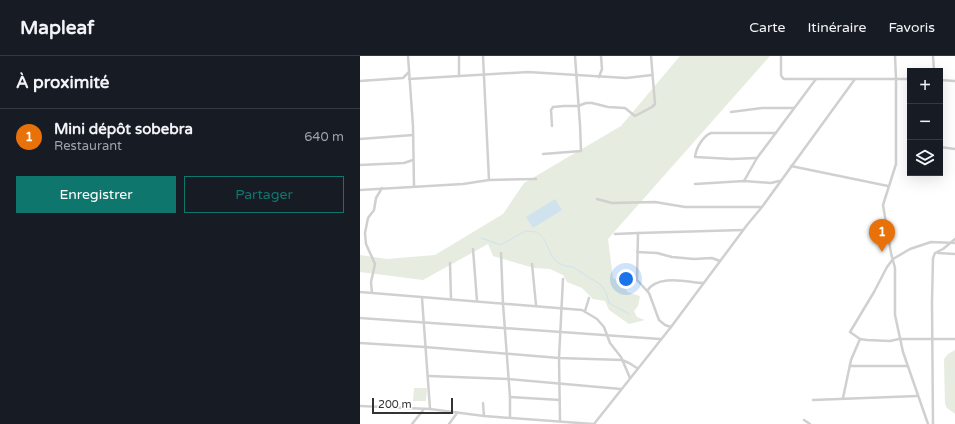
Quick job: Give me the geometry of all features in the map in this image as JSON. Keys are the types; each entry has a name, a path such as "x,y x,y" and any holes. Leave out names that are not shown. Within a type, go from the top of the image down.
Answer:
{"street":[{"path":"408,56 413,135 414,186"},
{"path":"459,56 459,76"},
{"path":"483,56 490,180"},
{"path":"543,154 581,151 575,56"},
{"path":"599,77 602,69 601,56"},
{"path":"552,126 551,110 553,107 578,106 586,103 624,108 634,116 652,107 654,104 651,56"},
{"path":"781,56 782,77 784,79 907,79"},
{"path":"895,56 896,164 884,199 883,210 896,272 895,315 899,339 917,396 928,424"},
{"path":"934,56 934,68"},
{"path":"360,81 403,78 409,72"},
{"path":"409,79 528,72 626,78 652,75"},
{"path":"744,181 757,158 816,79"},
{"path":"360,406 430,409 484,416 593,424 671,327 762,206 854,79"},
{"path":"943,80 955,81"},
{"path":"730,112 762,108 795,108"},
{"path":"757,158 696,158 695,154 701,142 708,134 711,133 776,133"},
{"path":"360,139 413,135"},
{"path":"943,147 955,149"},
{"path":"360,165 404,163 413,160"},
{"path":"791,166 888,186"},
{"path":"360,190 464,184 490,180 536,179"},
{"path":"695,184 744,181 762,183 780,181"},
{"path":"372,293 375,264 366,244 365,233 368,218 374,210 376,198 382,188"},
{"path":"597,199 612,203 655,202 685,207 762,206"},
{"path":"615,234 743,230"},
{"path":"638,233 637,280 647,291 660,320 665,325 671,327"},
{"path":"933,424 933,258 935,253 943,249 955,239"},
{"path":"955,243 928,243 910,249 893,259 850,332 860,339 890,341 899,339 955,339"},
{"path":"473,249 477,301"},
{"path":"637,252 657,253 678,258 712,258 720,261"},
{"path":"501,253 510,417"},
{"path":"935,253 955,254"},
{"path":"450,264 451,299"},
{"path":"532,264 536,305"},
{"path":"559,422 559,358 562,279"},
{"path":"647,291 652,285 664,281 703,284"},
{"path":"360,292 422,298 561,307 585,311 601,323 606,330 611,345 619,354 630,378"},
{"path":"422,298 427,370 429,376 430,409"},
{"path":"585,311 589,298"},
{"path":"360,318 660,339"},
{"path":"843,398 850,366 860,339"},
{"path":"360,343 559,358 622,360 637,368"},
{"path":"850,366 907,366"},
{"path":"429,376 508,379 621,389"},
{"path":"813,400 917,396"},
{"path":"510,397 560,400"},
{"path":"483,403 484,416"},
{"path":"412,424 424,409"},
{"path":"449,424 457,412"},
{"path":"804,420 810,424"}],"shaded area":[{"path":"680,56 770,56 608,239 613,278 625,284 627,292 640,296 638,306 634,311 637,317 645,320 629,324 609,310 605,301 593,299 582,288 567,282 563,275 550,269 534,268 493,256 488,244 423,280 360,272 360,255 387,259 435,255 503,214 524,183 621,126"},
{"path":"955,350 955,414 947,408 945,404 944,359 948,354"},
{"path":"414,388 427,388 426,401 413,401"}],"water":[{"path":"555,199 562,210 533,228 526,217"}],"waterway":[{"path":"481,238 501,245 525,231 537,232 544,239 552,256 558,263 573,267 601,285 606,292 609,303 629,314"}],"place":[{"name":"Mini dépôt sobebra","path":"882,252"}]}
